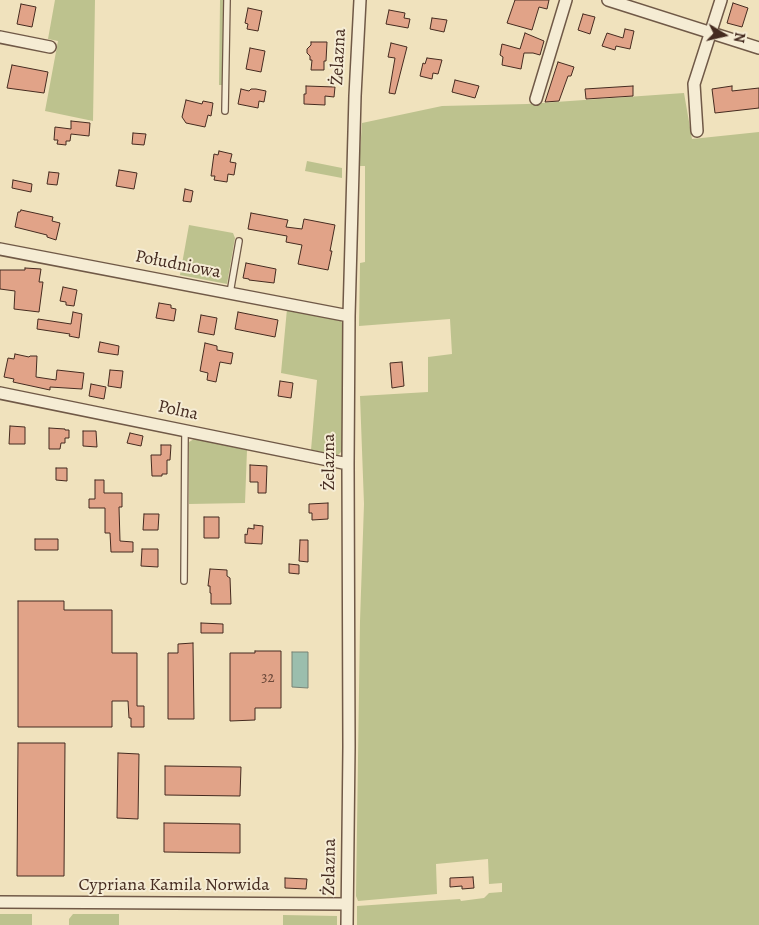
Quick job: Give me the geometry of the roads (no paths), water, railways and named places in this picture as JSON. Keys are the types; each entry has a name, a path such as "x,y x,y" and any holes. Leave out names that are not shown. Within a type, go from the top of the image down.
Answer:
{"street":[{"name":"Żelazna","path":"347,925 349,316 355,96 360,0"},
{"path":"536,99 566,0"},
{"path":"608,0 759,48"},
{"path":"697,131 694,84 721,0"},
{"path":"0,37 50,47"},
{"name":"Południowa","path":"0,249 349,316"},
{"name":"Polna","path":"0,393 348,464"},
{"name":"Cypriana Kamila Norwida","path":"0,902 347,904"}],"lane":[{"path":"225,110 227,0"},
{"path":"230,293 239,241"},
{"path":"184,581 185,430"}]}
